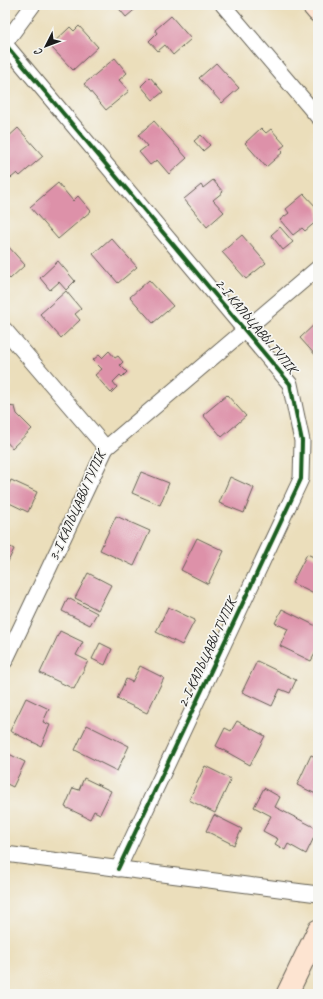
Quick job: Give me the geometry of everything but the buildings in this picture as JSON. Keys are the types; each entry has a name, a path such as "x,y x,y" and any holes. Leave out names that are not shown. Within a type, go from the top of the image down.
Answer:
{"street":[{"path":"5,43 33,5"},
{"path":"223,5 318,117"},
{"path":"312,5 318,12"},
{"name":"2-І КАЛЬЦАВЫ ТУПІК","path":"5,43 290,384 302,441 301,479 118,869"},
{"path":"106,448 318,268"},
{"name":"3-І КАЛЬЦАВЫ ТУПІК","path":"5,330 106,448 5,660"},
{"path":"5,854 318,894"},
{"path":"287,994 318,930"}],"cycle path":[{"path":"5,44 290,384 302,441 301,479 118,869"}]}
